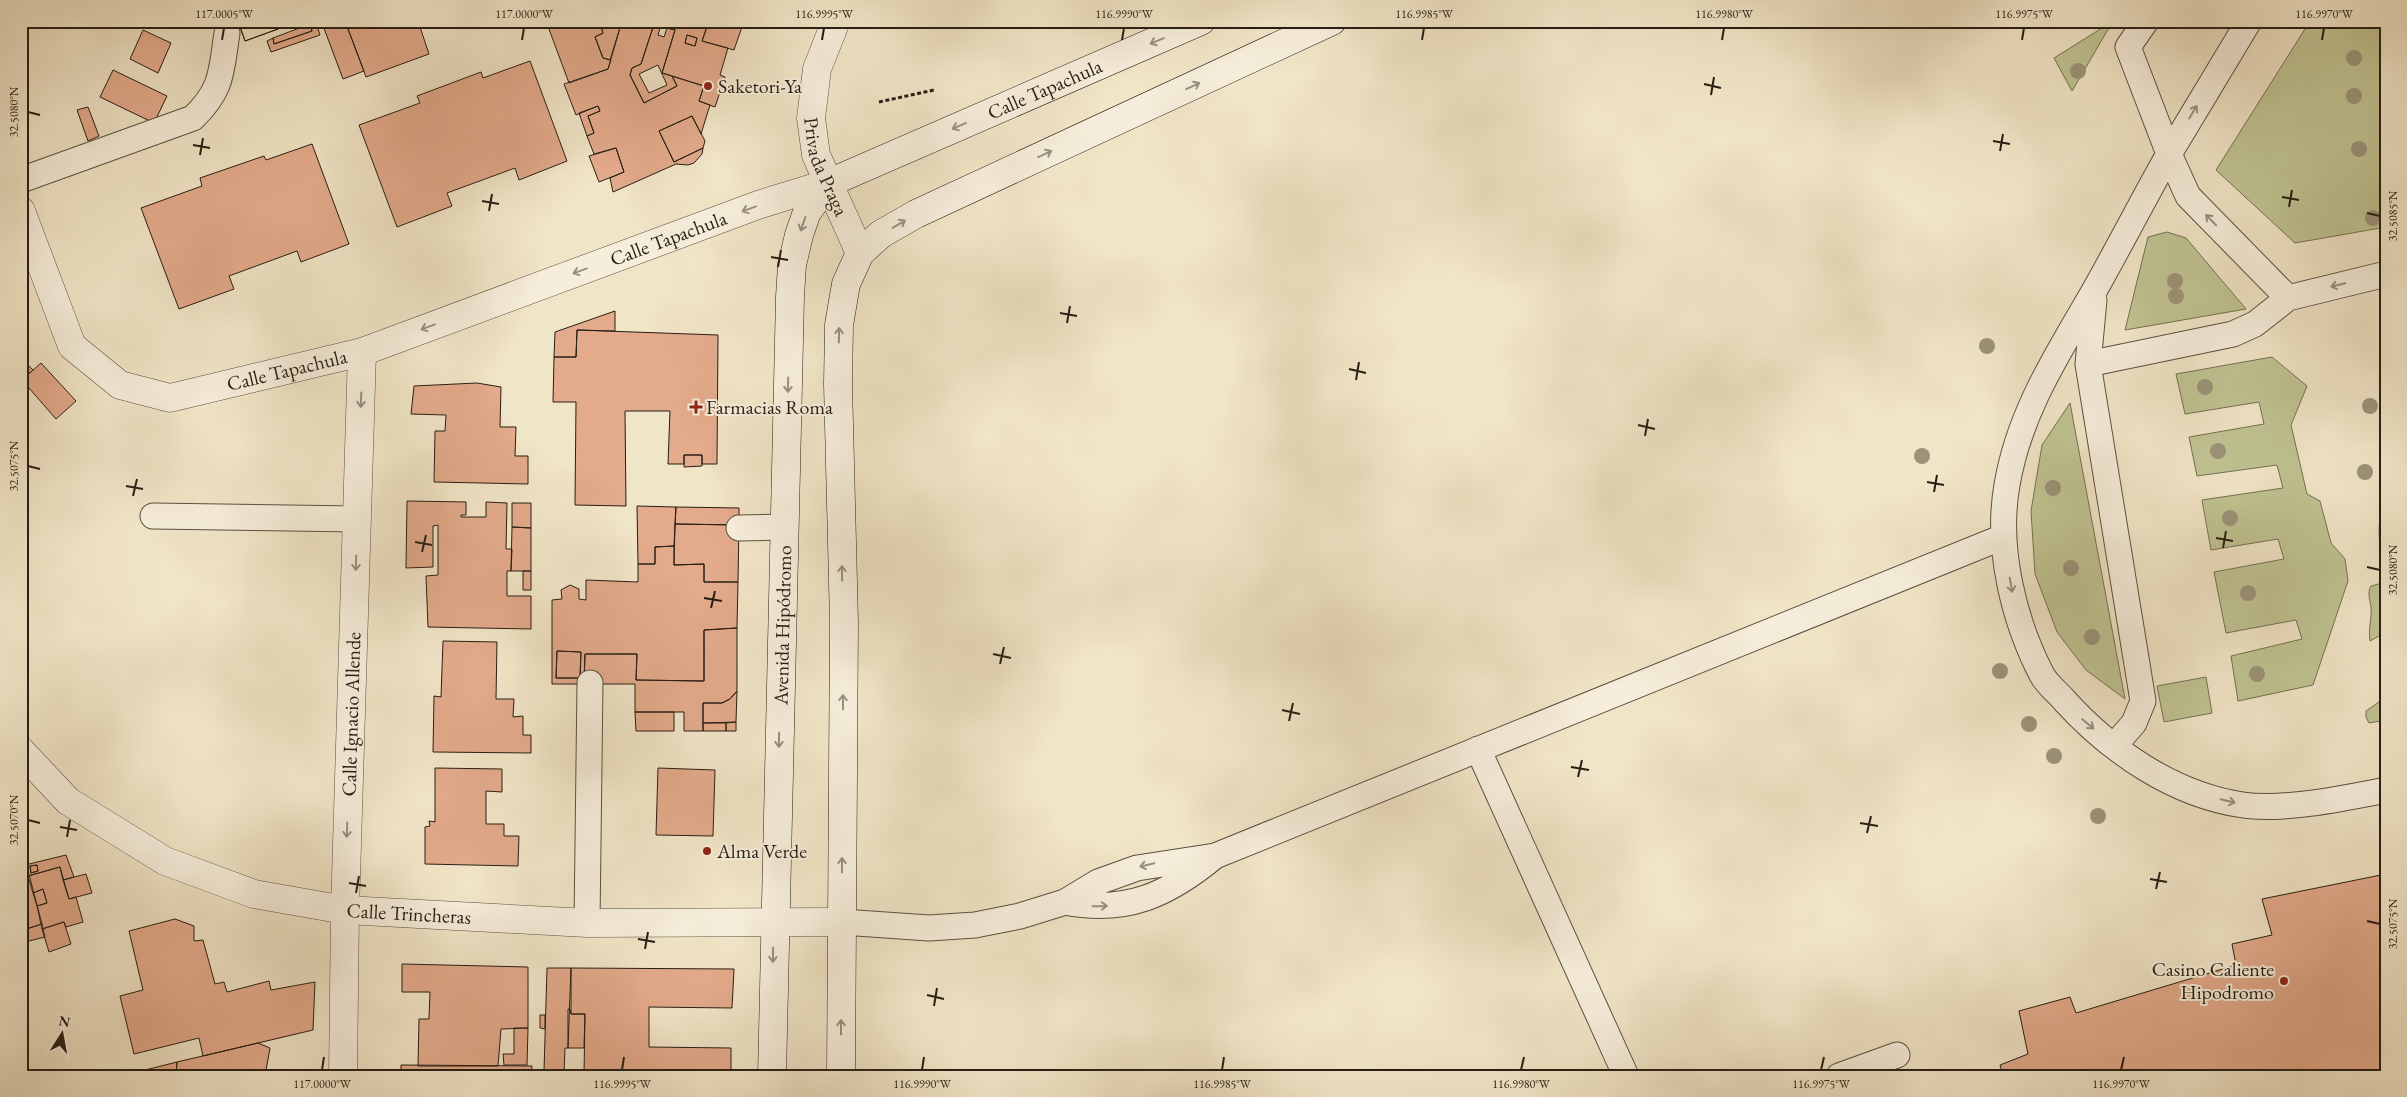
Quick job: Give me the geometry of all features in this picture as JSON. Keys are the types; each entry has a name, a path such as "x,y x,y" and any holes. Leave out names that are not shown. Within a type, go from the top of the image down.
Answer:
{"street":[{"name":"Privada Praga","path":"836,21 817,69 811,118 816,155 860,253"},
{"name":"Calle Tapachula","path":"21,211 72,346 120,385 170,398 362,352 758,205 829,183 1202,21"},
{"path":"841,1076 844,622 838,384 839,326 846,284 860,253 880,234 916,214 1332,21"},
{"name":"Avenida Hipódromo","path":"772,1076 774,922 792,265 807,212 829,183"},
{"name":"Calle Ignacio Allende","path":"343,1076 345,910 362,352"},
{"name":"Calle Trincheras","path":"21,751 68,802 166,861 254,894 345,910 586,923 842,922"}],"lane":[{"path":"2146,21 2128,47 2168,154 2188,196 2288,298"},
{"path":"2249,21 2168,154 2023,420 2006,485 2003,538 2016,611 2043,677 2080,718 2114,746 2156,775 2192,792 2244,805 2297,804 2386,790"},
{"path":"21,180 193,118 209,102 219,82 227,33"},
{"path":"2088,364 2233,334 2255,324 2288,298 2386,274"},
{"path":"2095,290 2088,364 2143,701 2134,723 2114,746"},
{"path":"153,516 357,518"},
{"path":"739,528 784,527"},
{"path":"842,922 929,928 975,925 1020,916 1065,902 1088,906 1112,906 1136,901 1186,879 1215,856 2003,538"},
{"path":"586,923 590,683"},
{"path":"1478,749 1626,1076"},
{"path":"1839,1076 1897,1055"}],"path":[{"path":"879,102 934,90"}],"green space":[{"path":"2106,21 2113,21 2072,91 2054,58 2102,28"},
{"path":"2310,21 2381,21 2386,107 2386,227 2295,243 2216,170"},
{"path":"2167,232 2186,238 2246,309 2125,330 2148,237"},
{"path":"2272,357 2307,386 2291,425 2307,494 2320,501 2331,543 2345,559 2348,581 2313,685 2238,701 2231,656 2302,639 2296,620 2226,633 2214,572 2284,559 2278,539 2211,550 2202,500 2283,488 2277,465 2197,476 2189,437 2264,424 2259,402 2185,414 2176,374"},
{"path":"2070,403 2125,699 2086,670 2057,632 2035,574 2031,511 2042,445"},
{"path":"2386,494 2386,580 2379,526"},
{"path":"2386,582 2386,632 2370,641 2371,607 2369,591 2371,586"},
{"path":"2206,677 2212,713 2164,722 2157,686"},
{"path":"2386,697 2386,720 2369,723 2366,711"}],"building":[{"path":"238,21 300,21 245,41"},
{"path":"238,21 300,21 245,41"},
{"path":"327,21 345,21 364,71 343,79 322,23"},
{"path":"345,21 418,21 429,54 366,77"},
{"path":"546,21 599,21 603,33 595,37 603,58 611,60 608,69 569,83"},
{"path":"599,21 622,21 610,60 603,58 595,37 603,33"},
{"path":"622,21 655,21 641,64 632,68 630,75 644,103 677,86 672,76 704,86 699,101 710,105 701,134 692,116 659,131 674,162 703,148 702,154 694,163 688,165 676,164 613,192 610,178 624,172 616,148 594,154 587,136 594,133 588,116 600,111 598,106 576,115 564,84 608,69"},
{"path":"655,21 662,21 658,35 664,37 667,28 675,30 662,73 672,76 677,86 644,103 630,75 632,68 641,64","holes":["658,65 667,85 649,93 639,74"]},
{"path":"669,21 709,21 702,41 728,48 720,75 725,77 715,107 699,101 704,86 662,73 675,30 667,28","holes":["687,35 697,38 695,46 685,43"]},
{"path":"709,21 744,21 734,50 702,41"},
{"path":"316,23 320,35 271,52 267,41 273,38 274,44 312,31 310,24"},
{"path":"310,24 312,31 274,44 273,38"},
{"path":"143,30 171,43 158,73 130,59"},
{"path":"687,35 697,38 695,46 685,43"},
{"path":"530,61 567,161 519,180 515,168 447,193 452,206 397,227 359,125 420,103 417,96 481,72 483,78"},
{"path":"113,70 167,96 154,123 100,97"},
{"path":"598,106 600,111 588,116 594,133 587,136 579,113"},
{"path":"88,107 99,136 88,141 77,110"},
{"path":"692,116 705,141 703,148 674,162 659,131"},
{"path":"312,144 349,244 301,262 297,251 229,276 234,289 179,309 141,208 202,186 200,178 264,156 266,160"},
{"path":"616,148 624,172 599,182 589,156"},
{"path":"615,311 615,331 577,330 576,357 554,357 555,332"},
{"path":"577,330 718,335 717,464 702,464 702,455 684,455 684,464 668,464 670,411 625,411 626,506 575,505 576,402 553,402 554,357 576,357"},
{"path":"41,363 76,401 56,419 22,380"},
{"path":"27,364 33,370 22,380 21,370"},
{"path":"477,383 501,387 500,427 516,427 515,456 528,456 528,484 434,482 435,431 445,431 446,415 411,414 414,386"},
{"path":"684,455 702,455 702,466 684,467"},
{"path":"407,501 466,502 466,515 461,515 461,517 486,517 486,502 507,503 506,549 512,549 511,571 507,571 507,596 531,596 531,629 428,627 426,576 438,575 438,525 433,526 433,567 406,568"},
{"path":"512,503 531,503 531,528 512,527"},
{"path":"637,506 676,507 674,546 655,547 655,564 638,564"},
{"path":"676,507 739,508 739,525 675,524"},
{"path":"675,524 739,525 738,582 704,582 704,564 674,565"},
{"path":"512,527 531,528 531,571 511,571"},
{"path":"674,546 674,565 704,564 704,582 738,582 737,628 704,630 704,681 636,680 637,654 585,654 584,684 552,684 552,600 562,599 561,590 570,585 579,589 579,599 586,600 586,580 638,582 638,564 655,564 655,547","holes":["557,651 581,652 580,678 556,678"]},
{"path":"523,571 531,571 531,590 523,590"},
{"path":"737,628 737,691 730,699 722,703 703,703 703,731 684,731 684,712 635,712 635,684 584,684 585,654 637,654 636,680 704,681 704,630"},
{"path":"443,641 497,642 496,699 514,699 513,717 523,716 523,735 531,735 531,753 433,752 434,696 441,697"},
{"path":"557,651 581,652 580,678 556,678"},
{"path":"737,691 736,722 703,723 703,703 722,703 730,699"},
{"path":"635,712 674,712 674,731 636,731"},
{"path":"736,722 736,731 726,731 726,723"},
{"path":"703,723 726,723 726,731 703,731"},
{"path":"435,768 502,769 502,792 486,791 486,824 504,824 504,836 519,836 518,866 425,864 425,827 430,826 429,821 435,822"},
{"path":"658,768 715,770 713,836 656,835"},
{"path":"21,844 42,924 21,931"},
{"path":"66,855 74,877 63,880 60,867 28,876 25,865","holes":["37,865 38,871 31,873 30,866"]},
{"path":"37,865 38,871 31,873 30,866"},
{"path":"60,867 69,899 76,897 83,922 66,927 64,922 42,929 37,906 47,903 43,889 33,893 28,876"},
{"path":"86,874 92,893 69,899 63,880"},
{"name":"Casino Caliente Hipodromo","path":"2386,874 2386,1076 2003,1076 2000,1065 2028,1054 2019,1011 2070,997 2076,1013 2236,965 2232,944 2272,935 2262,899"},
{"path":"43,889 47,903 37,906 33,893"},
{"path":"175,919 194,926 194,941 203,940 215,984 224,982 227,992 269,981 271,990 315,982 313,1030 203,1056 199,1038 134,1054 120,996 143,990 129,931"},
{"path":"64,922 71,944 49,952 42,929"},
{"path":"42,924 45,937 25,942 22,930"},
{"path":"402,964 528,967 528,1028 501,1029 498,1066 418,1066 419,1019 429,1019 430,992 402,992"},
{"path":"547,968 571,968 568,1048 565,1048 564,1073 544,1072"},
{"path":"571,968 734,969 732,1008 649,1007 649,1047 731,1048 731,1076 584,1076 585,1014 571,1014"},
{"path":"568,1009 570,1009 571,1014 585,1014 584,1048 568,1048"},
{"path":"540,1015 545,1015 545,1029 540,1028"},
{"path":"514,1028 528,1028 527,1065 504,1065 503,1054 514,1054"},
{"path":"258,1043 270,1048 265,1076 176,1076 177,1062"},
{"path":"177,1062 176,1076 141,1076 141,1071"},
{"path":"401,1065 532,1066 531,1076 401,1076"},
{"path":"141,1071 141,1076 118,1076"}],"place":[{"name":"Saketori-Ya","path":"708,86"},
{"name":"Farmacias Roma","path":"696,407"},
{"name":"Alma Verde","path":"707,851"},
{"name":"Casino Caliente Hipodromo","path":"2284,981"}]}
